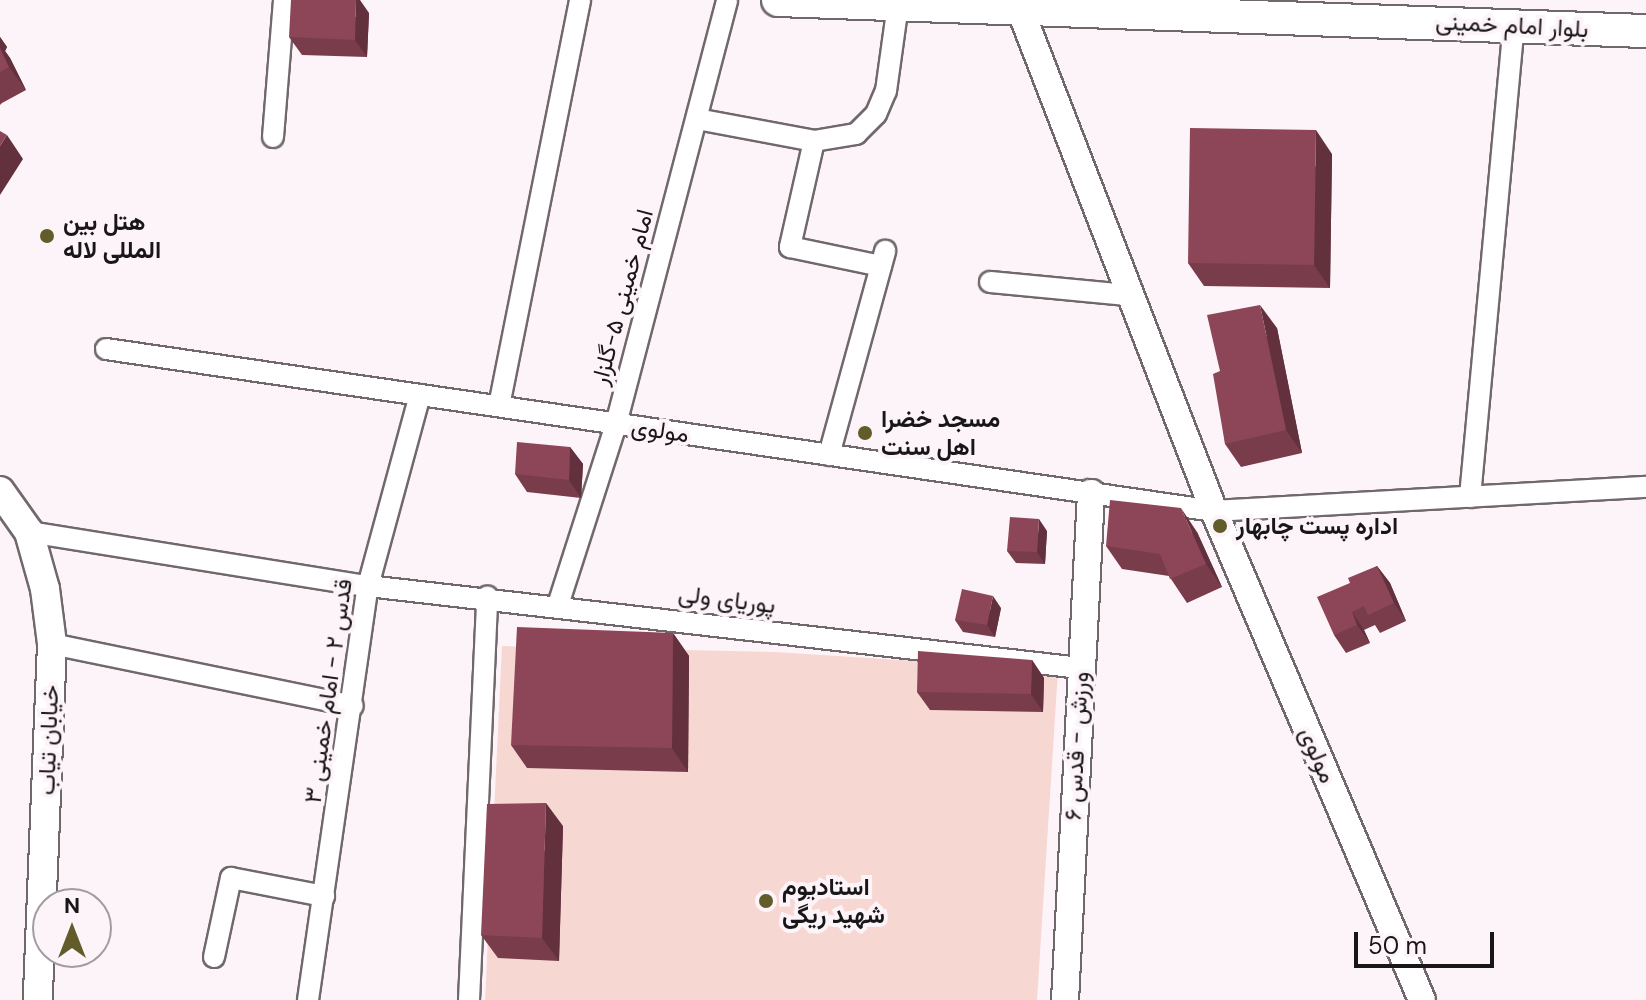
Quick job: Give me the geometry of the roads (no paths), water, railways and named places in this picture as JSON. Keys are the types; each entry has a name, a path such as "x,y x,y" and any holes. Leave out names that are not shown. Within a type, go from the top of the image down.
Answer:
{"main road":[{"name":"بلوار امام خمینی","path":"778,0 1020,9 1515,12 1646,31"},
{"name":"خیابان تیاب","path":"0,491 29,532 45,589 52,644 38,1000"}],"street":[{"path":"273,137 284,0"},
{"path":"499,406 580,0"},
{"name":"امام خمینی ۵-گلزار","path":"558,605 616,424 727,0"},
{"path":"697,119 814,141 856,134 876,114 889,79 896,2"},
{"name":"مولوی","path":"1020,9 1127,295 1214,511 1422,1000"},
{"path":"1470,497 1515,12"},
{"path":"814,141 790,247 883,258 829,455"},
{"path":"990,282 1127,295"},
{"name":"مولوی","path":"106,349 1214,511 1646,487"},
{"name":"قدس ۲ - امام خمینی ۳","path":"308,1000 368,586 420,395"},
{"name":"ورزش - قدس ۶","path":"1065,1000 1091,493"},
{"name":"پوریای ولی","path":"29,532 368,586 487,596 1080,668"},
{"path":"469,1000 487,596"},
{"path":"52,644 353,706"},
{"path":"214,957 231,878 324,896"}],"place":[{"name":"هتل بین المللی لاله","path":"47,236"},
{"name":"مسجد خضرا اهل سنت","path":"865,433"},
{"name":"اداره پست چابهار","path":"1220,526"},
{"name":"استادیوم شهید ریگی","path":"766,901"}]}
